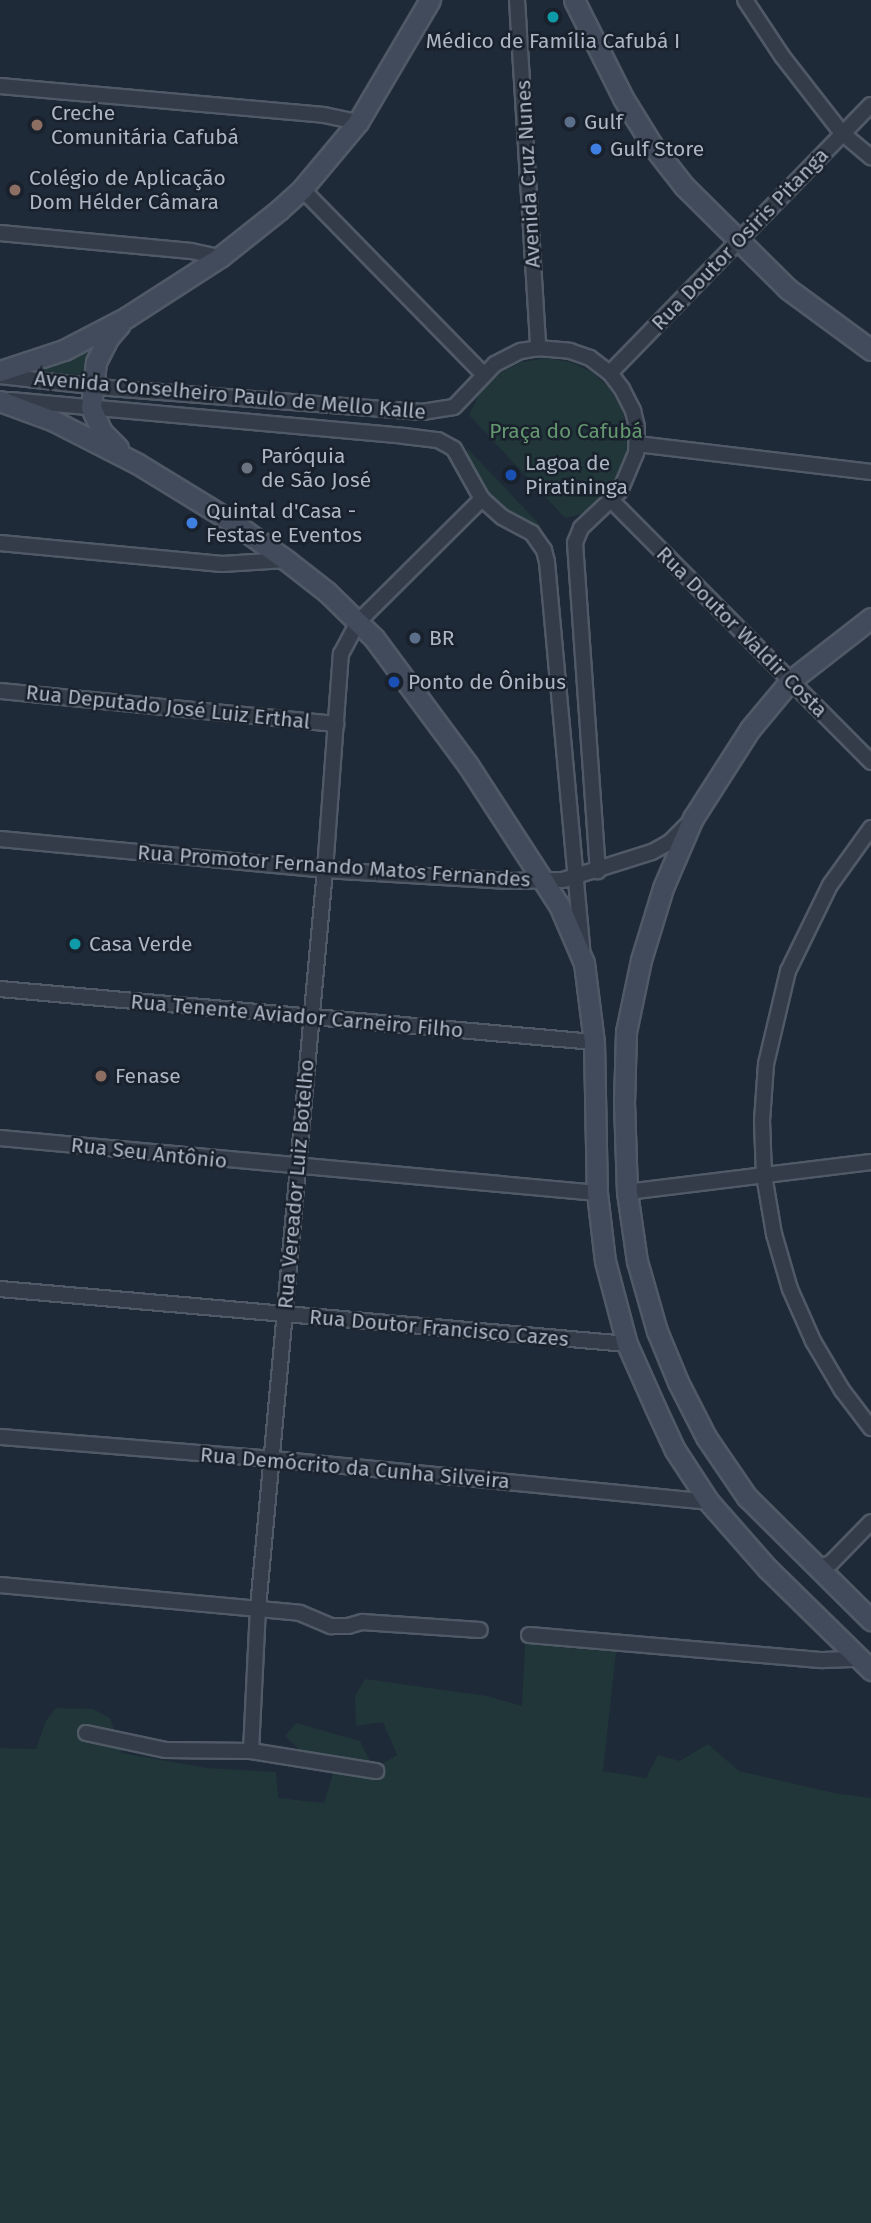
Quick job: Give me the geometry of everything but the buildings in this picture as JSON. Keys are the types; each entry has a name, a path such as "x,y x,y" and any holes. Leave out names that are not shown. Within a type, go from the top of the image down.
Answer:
{"main road":[{"path":"0,373 64,350 127,317 220,257 302,189 358,122 430,0"},
{"path":"574,0 599,54 652,145 684,186 738,243 788,289 871,350"},
{"path":"127,317 101,350 91,407 106,438 138,464"},
{"path":"0,400 54,421 138,464 231,521 286,560 358,622 429,709 499,809 559,905 584,963 594,1042 597,1193 605,1261 627,1344 675,1450 709,1502 767,1568 865,1665"},
{"path":"871,618 790,681 750,729 693,818 654,912 626,1032 624,1102 627,1192 646,1296 678,1382 706,1437 747,1497 871,1619"}],"street":[{"path":"510,0 519,20"},
{"name":"Avenida Cruz Nunes","path":"517,0 538,348"},
{"path":"745,0 782,56 842,133 871,157"},
{"path":"0,86 324,115 358,122"},
{"name":"Rua Doutor Osiris Pitanga","path":"610,373 871,105"},
{"path":"302,189 484,374 507,357 538,348 555,348 584,356 610,373 633,411 637,444 627,480 612,501 580,528 575,551 597,872"},
{"path":"0,233 191,251 220,257"},
{"name":"Avenida Conselheiro Paulo de Mello Kalle","path":"0,373 93,386 422,412 448,410 458,404 484,374"},
{"name":"Avenida Conselheiro Paulo de Mello Kalle","path":"0,400 438,440 454,449 482,499"},
{"path":"637,444 871,472"},
{"path":"482,499 502,517 532,533 539,541 547,562 584,963"},
{"name":"Rua Vereador Luiz Botelho","path":"251,1751 258,1608 326,870 341,654 358,622 482,499"},
{"name":"Rua Doutor Waldir Costa","path":"612,501 871,762"},
{"path":"0,543 222,564 286,560"},
{"name":"Rua Deputado José Luiz Erthal","path":"0,691 336,724"},
{"name":"Rua Promotor Fernando Matos Fernandes","path":"0,839 326,870 543,881 575,878 637,859 670,842 693,818"},
{"path":"871,828 830,885 788,971 766,1064 762,1121 764,1175 774,1234 790,1289 813,1341 842,1390 871,1428"},
{"name":"Rua Tenente Aviador Carneiro Filho","path":"0,989 594,1042"},
{"name":"Rua Seu Antônio","path":"0,1138 299,1168 597,1193"},
{"path":"627,1192 871,1162"},
{"name":"Rua Doutor Francisco Cazes","path":"0,1289 627,1344"},
{"name":"Rua Demócrito da Cunha Silveira","path":"0,1437 272,1459 709,1502"},
{"path":"817,1568 831,1563 871,1522"},
{"path":"0,1585 300,1612 331,1626 348,1626 362,1622 480,1630"},
{"path":"529,1635 865,1665"},
{"path":"86,1733 166,1750 251,1751 376,1771"}],"green space":[{"path":"102,335 87,380 4,373"},
{"name":"Praça do Cafubá","path":"546,358 570,362 592,372 610,389 622,409 628,433 626,457 618,480 604,499 581,514 565,518 469,415 481,391 502,372 522,362"},
{"path":"467,448 540,528 501,508 486,494 469,461"},
{"path":"525,1644 616,1652 603,1771 646,1778 658,1755 680,1761 708,1744 739,1771 834,1793 871,1798 871,2223 0,2223 0,1748 36,1749 46,1721 56,1708 93,1709 110,1718 122,1753 206,1768 276,1772 278,1798 324,1803 336,1764 301,1751 285,1736 296,1723 360,1741 374,1769 397,1755 383,1722 356,1726 355,1696 365,1679 487,1696 522,1706"}],"place":[{"name":"Médico de Família Cafubá I","path":"553,17"},
{"name":"Gulf","path":"570,122"},
{"name":"Creche Comunitária Cafubá","path":"37,125"},
{"name":"Gulf Store","path":"596,149"},
{"name":"Colégio de Aplicação Dom Hélder Câmara","path":"15,190"},
{"name":"Paróquia de São José","path":"247,468"},
{"name":"Lagoa de Piratininga","path":"511,475"},
{"name":"Quintal d'Casa - Festas e Eventos","path":"192,523"},
{"name":"BR","path":"415,638"},
{"name":"Ponto de Ônibus","path":"394,682"},
{"name":"Casa Verde","path":"75,944"},
{"name":"Fenase","path":"101,1076"}]}
